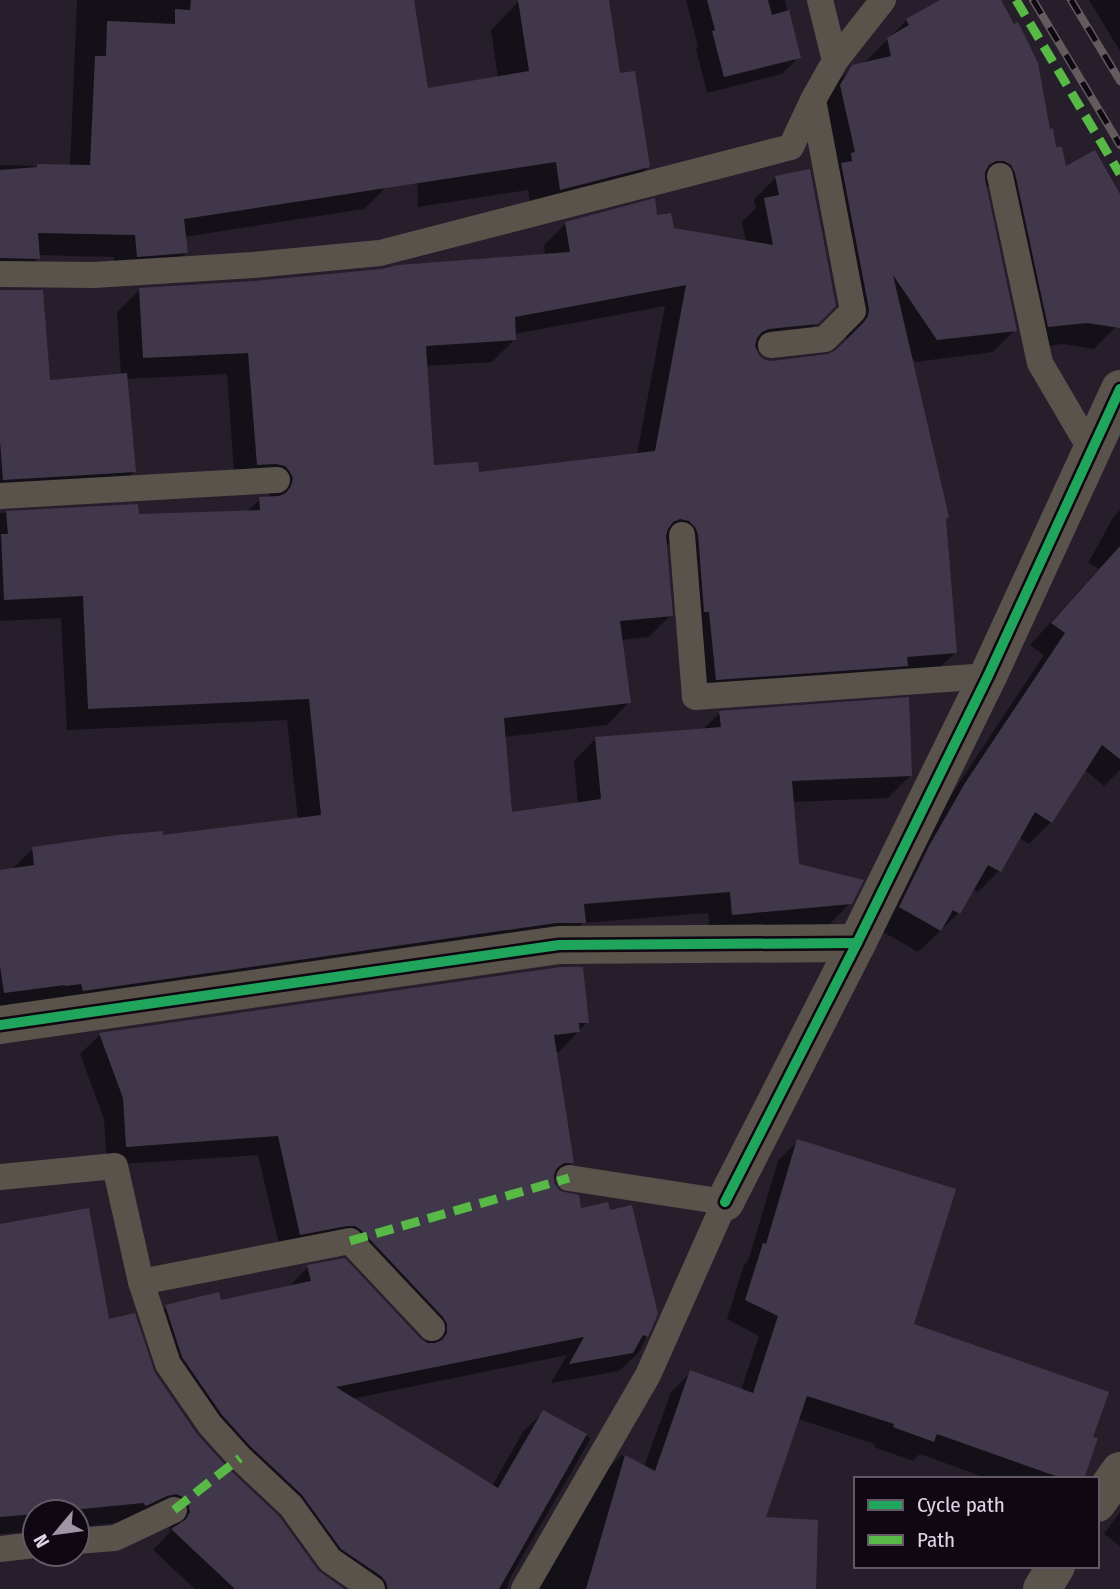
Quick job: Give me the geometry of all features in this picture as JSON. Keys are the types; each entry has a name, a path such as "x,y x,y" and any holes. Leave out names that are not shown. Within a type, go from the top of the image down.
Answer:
{"street":[{"path":"724,1202 857,943 988,676 1120,389"},
{"path":"0,1025 559,945 857,943"},
{"path":"1099,1500 1120,1471"},
{"path":"1042,1589 1055,1568"}],"lane":[{"path":"820,0 835,61"},
{"path":"0,274 107,274 253,265 380,253 791,147 835,61 883,0"},
{"path":"771,345 825,339 853,311 813,100"},
{"path":"1000,176 1040,363 1091,450"},
{"path":"0,496 277,480"},
{"path":"682,535 695,696 988,676"},
{"path":"0,1177 116,1166 142,1282 168,1364 211,1426 240,1458 291,1506 330,1560 372,1589"},
{"path":"524,1589 648,1376 724,1202 569,1178"},
{"path":"142,1282 350,1241 432,1328"},
{"path":"91,1540 115,1538 174,1510"},
{"path":"0,1549 21,1547"}],"building":[{"path":"191,0 414,0 428,88 529,71 518,0 609,0 620,73 635,71 650,167 560,190 556,162 184,219 188,253 137,257 135,235 38,233 40,259 0,258 0,170 37,167 37,164 90,165 95,56 106,56 107,21 175,24 175,9 190,10"},
{"path":"707,0 768,0 772,15 789,10 801,58 724,77"},
{"path":"940,0 1001,0 1014,24 1018,22 1038,63 1050,129 1053,128 1056,147 1062,147 1066,166 1095,150 1120,194 1120,328 1087,323 1048,327 1015,173 1011,165 1004,161 989,165 985,179 1017,331 937,340 893,275 949,517 946,519 957,653 907,657 908,666 716,680 709,612 704,612 698,534 689,521 680,519 673,522 666,536 673,616 620,621 631,703 504,718 512,812 601,799 595,737 721,727 719,711 909,697 912,776 792,781 799,864 864,880 852,904 732,915 730,892 584,904 586,923 556,923 83,991 81,984 4,993 0,966 0,870 34,865 32,847 117,835 163,831 163,835 321,815 309,699 88,709 83,596 4,600 1,534 8,534 6,511 138,504 139,514 260,510 259,497 279,496 286,493 291,486 293,478 285,466 257,465 248,353 143,358 139,288 254,281 382,269 398,265 570,252 565,222 655,198 657,215 671,213 674,228 773,245 764,198 779,195 775,176 810,169 836,306 818,324 762,332 755,346 759,355 772,361 828,354 836,350 864,322 869,309 841,163 852,161 851,153 855,152 840,85 852,65 891,56 887,38 909,25 906,19","holes":["686,285 655,451 479,472 478,462 434,465 426,346 516,340 515,317"]},
{"path":"0,290 43,290 50,380 127,373 136,472 3,480 0,441"},
{"path":"1120,546 1120,759 1102,745 1052,823 1035,812 1001,872 988,865 960,914 953,910 941,931 899,907 929,846 965,783 1065,633 1051,623"},
{"path":"561,967 583,967 589,1023 579,1023 580,1032 554,1035 574,1163 564,1163 557,1168 554,1183 560,1191 579,1195 581,1208 608,1202 610,1210 632,1205 658,1314 648,1337 643,1335 633,1353 569,1364 584,1337 336,1387 498,1488 543,1410 587,1434 499,1589 388,1589 381,1576 341,1549 302,1495 251,1447 222,1415 182,1357 165,1305 219,1292 221,1300 311,1281 307,1265 345,1258 427,1343 442,1340 447,1333 447,1324 355,1226 300,1235 278,1136 126,1147 123,1098 99,1033"},
{"path":"797,1139 956,1189 914,1324 1109,1392 1093,1437 1098,1438 1085,1477 1058,1477 937,1434 934,1442 893,1427 894,1424 807,1396 766,1517 818,1520 816,1589 586,1589 625,1455 655,1471 690,1370 753,1393 778,1316 745,1300 763,1243 766,1244"},
{"path":"89,1208 109,1319 135,1313 155,1373 197,1434 229,1469 279,1516 318,1570 344,1589 235,1589 171,1529 186,1519 190,1512 188,1503 176,1494 146,1506 143,1503 91,1508 91,1498 21,1498 21,1515 0,1517 0,1224"}],"railway":[{"path":"1033,0 1120,145"},
{"path":"1071,0 1120,81"}],"marked path":[{"path":"1016,0 1120,174"},
{"path":"350,1241 569,1178"},
{"path":"174,1510 240,1458"}],"cycle path":[{"path":"725,1202 857,943 988,676 1120,389"},
{"path":"0,1025 559,945 857,943"}]}
